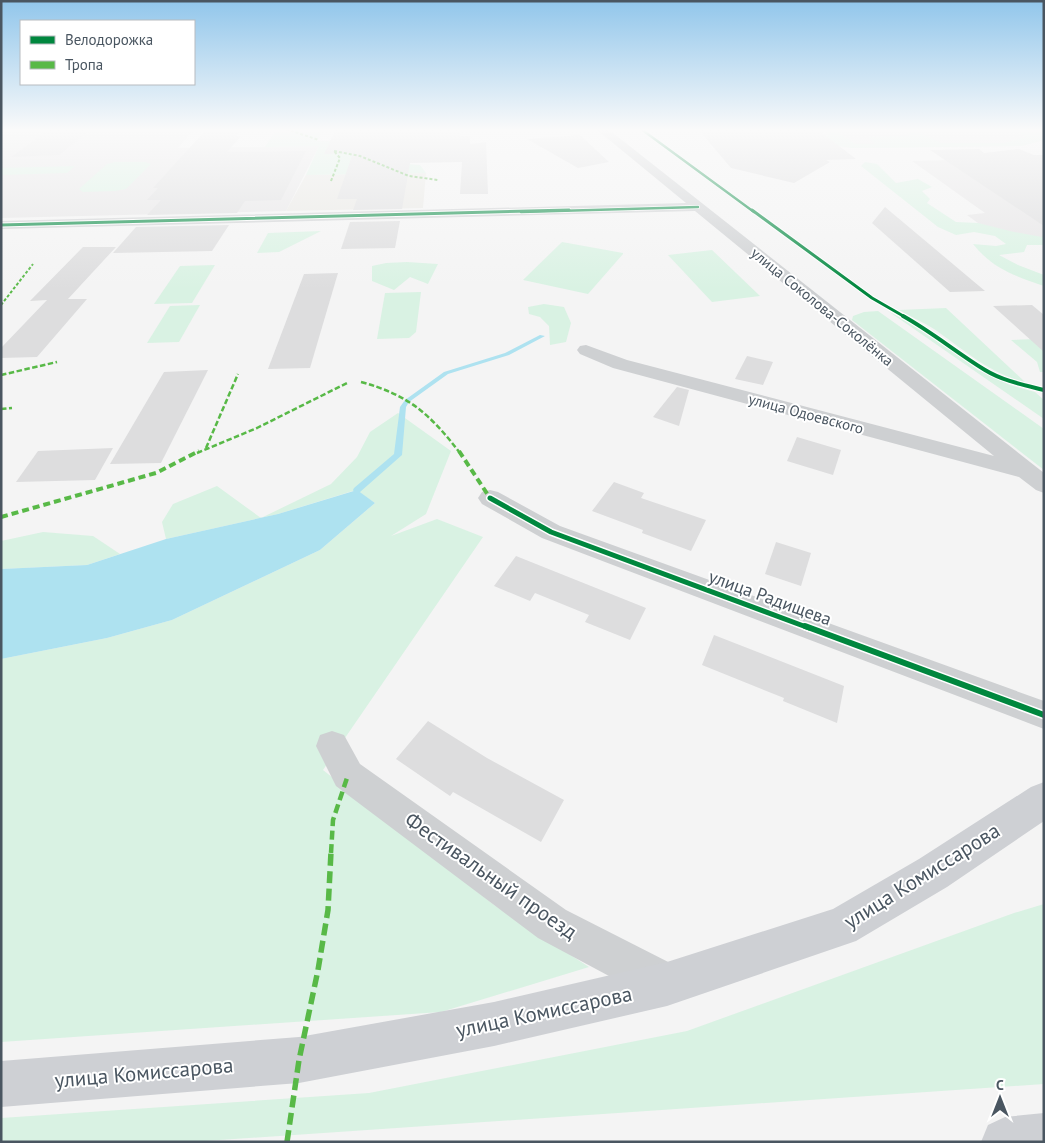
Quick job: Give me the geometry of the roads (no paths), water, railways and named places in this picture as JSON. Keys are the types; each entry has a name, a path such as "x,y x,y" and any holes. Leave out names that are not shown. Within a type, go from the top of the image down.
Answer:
{"main road":[{"name":"улица Комиссарова","path":"1,1084 299,1060 494,1024 667,984 842,927 933,873 1044,800"},
{"path":"1004,1142 1044,1138"}],"street":[{"name":"улица Соколова-Соколёнка","path":"667,182 1036,479"},
{"path":"1,225 698,207"},
{"name":"улица Одоевского","path":"586,350 620,364 1036,479"},
{"name":"улица Радищева","path":"490,498 551,532 1044,715"},
{"name":"Фестивальный проезд","path":"332,746 348,775 552,924 667,984"}],"water":[{"path":"357,490 375,503 320,550 172,620 107,638 1,659 1,569 87,565 166,539 278,514"}],"waterway":[{"path":"357,490 398,455 403,407 407,401 446,373 507,354 542,336"}]}
